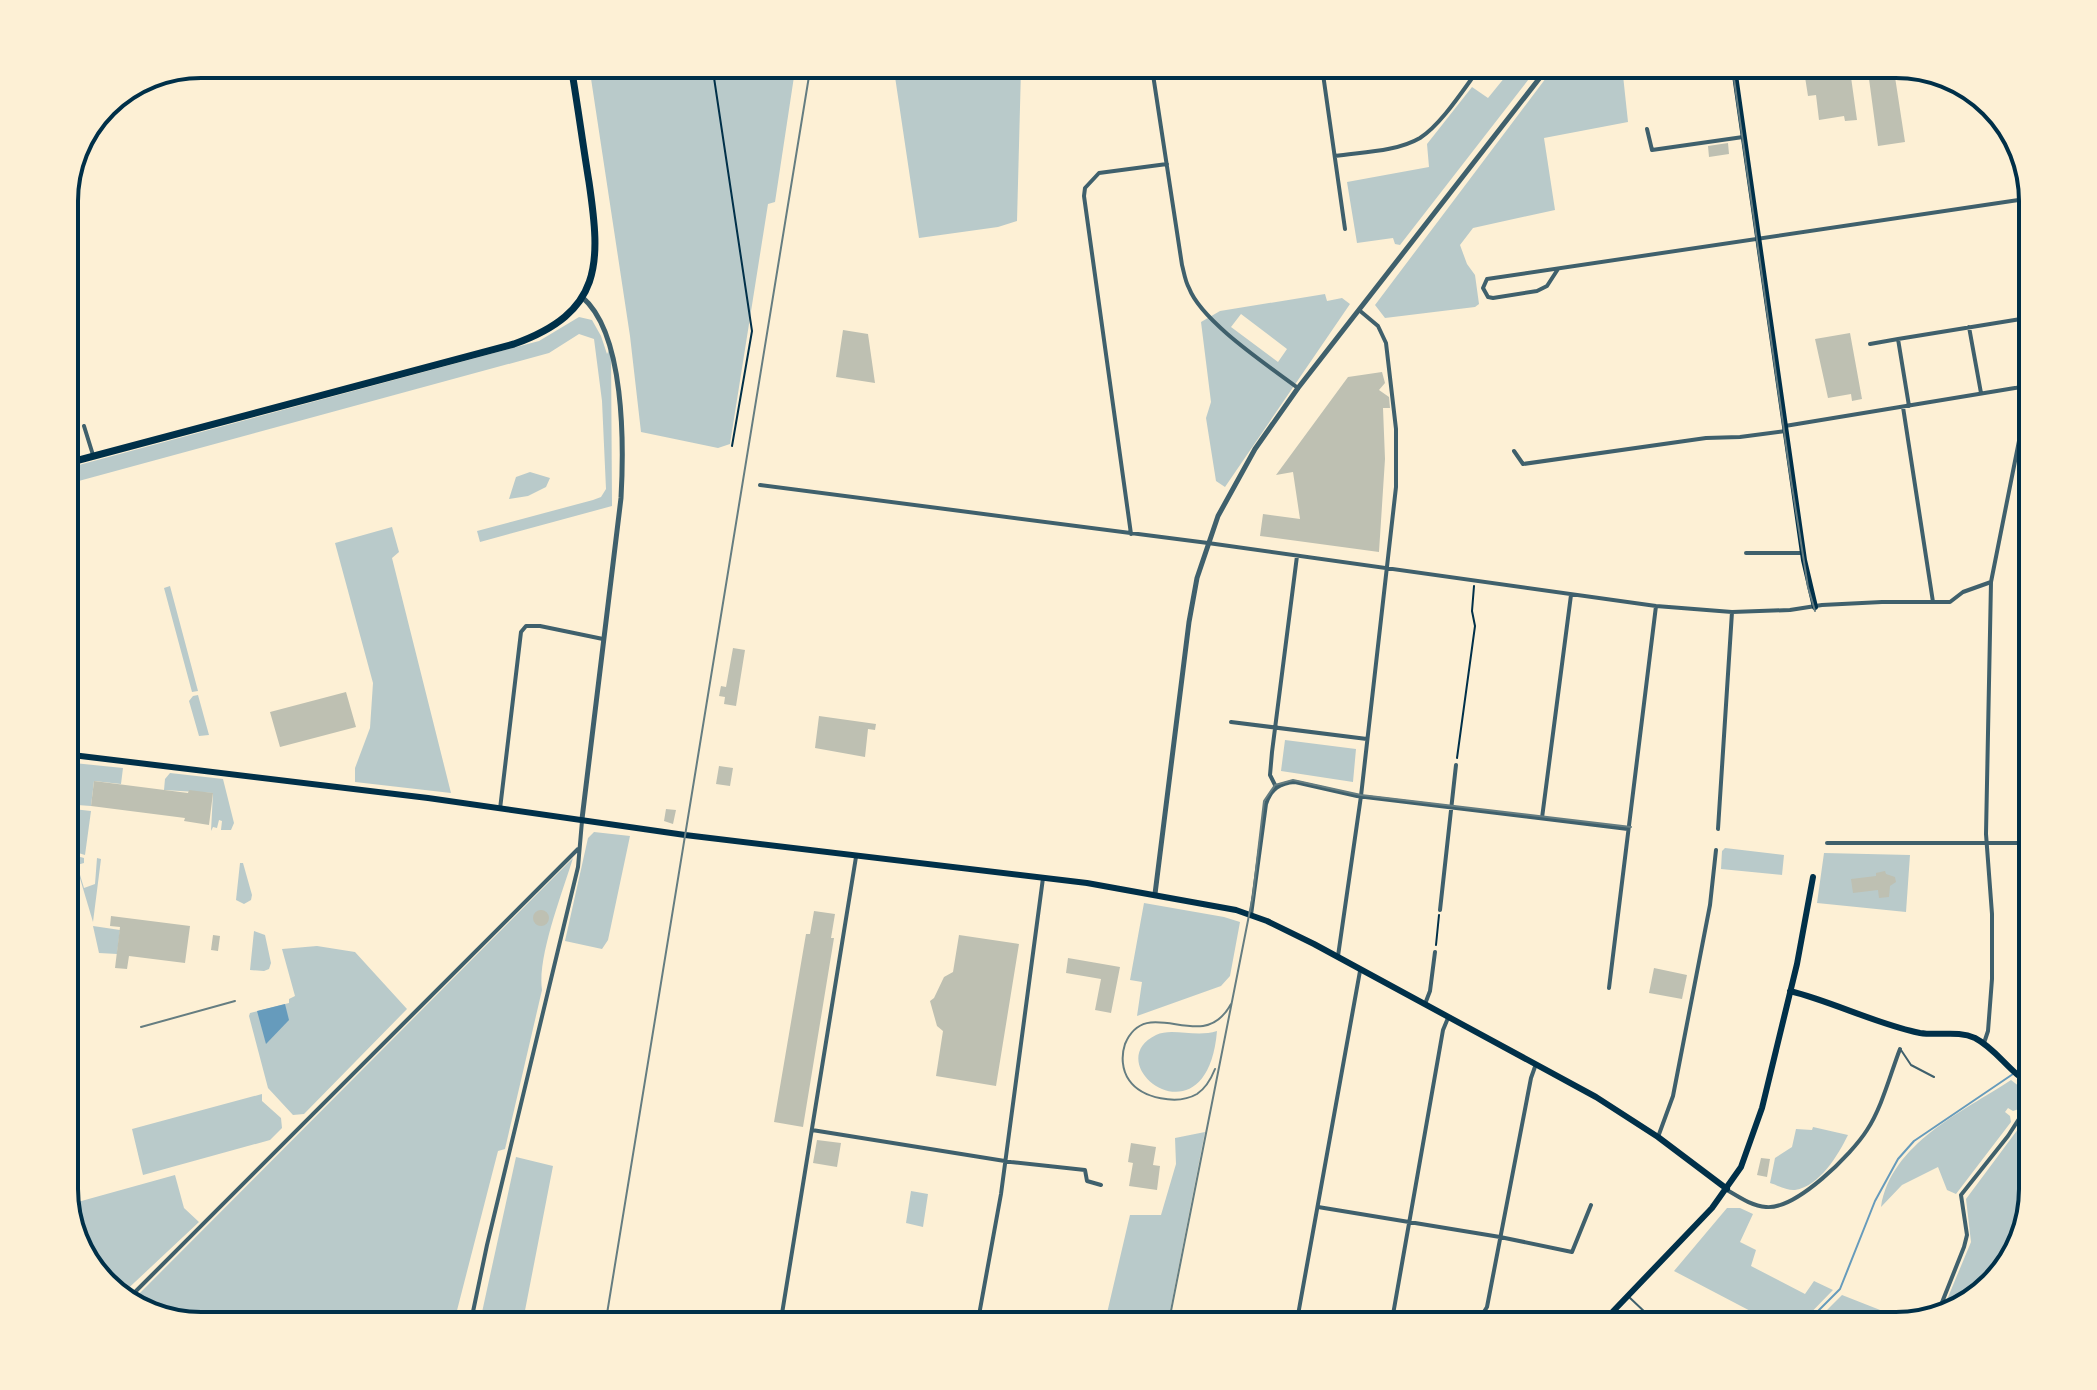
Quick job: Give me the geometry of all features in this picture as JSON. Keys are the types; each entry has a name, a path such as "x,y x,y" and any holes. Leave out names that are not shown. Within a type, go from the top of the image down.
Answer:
{"main road":[{"path":"78,461 514,344 555,325 582,297 594,268 597,242 573,78"},
{"path":"1735,78 1803,553 1815,607"},
{"path":"78,756 1043,878 1217,905 1251,915 1338,956 1596,1097 1658,1137 1727,1189"},
{"path":"1613,1312 1727,1189 1741,1167 1762,1108 1813,877"},
{"path":"1790,991 1921,1033 1964,1034 1984,1043 2019,1076"}],"street":[{"path":"1154,78 1182,265 1189,290 1204,310 1235,339 1298,388"},
{"path":"1324,78 1345,229"},
{"path":"1335,156 1401,146 1419,138 1430,130 1471,78"},
{"path":"1155,894 1189,622 1208,543 1236,482 1298,388 1540,78"},
{"path":"1647,129 1652,150 1743,137"},
{"path":"1131,534 1084,196 1085,188 1099,173 1167,164"},
{"path":"1558,269 1547,286 1537,291 1493,298 1488,297 1483,288 1487,279 2019,200"},
{"path":"473,1312 578,867 621,498 623,449 616,378 607,331 593,307 582,297"},
{"path":"1338,956 1361,796 1396,487 1396,429 1386,343 1378,326 1359,310"},
{"path":"1870,344 2019,319"},
{"path":"1969,327 1981,393"},
{"path":"1898,339 1933,603"},
{"path":"1514,451 1523,464 1706,438 1740,437 2018,387"},
{"path":"84,426 93,457"},
{"path":"1984,1043 1988,1031 1992,979 1992,914 1987,844 1991,582 2019,441"},
{"path":"760,485 1208,543 1571,595 1732,612 1882,602 1950,602 1963,592 1991,582"},
{"path":"1746,553 1803,553"},
{"path":"1276,787 1270,775 1297,556"},
{"path":"1542,818 1571,595"},
{"path":"1609,988 1656,606"},
{"path":"1718,829 1732,612"},
{"path":"500,809 521,632 526,626 540,626 603,639"},
{"path":"1231,722 1368,739"},
{"path":"1440,910 1456,765"},
{"path":"1251,915 1266,804 1276,787 1295,782 1361,796 1628,829"},
{"path":"1827,843 2019,843"},
{"path":"135,1292 578,849"},
{"path":"1658,1137 1673,1096 1699,964 1716,850"},
{"path":"782,1312 856,854"},
{"path":"979,1312 1005,1161 1043,878"},
{"path":"1425,1005 1435,952"},
{"path":"1299,1312 1361,968"},
{"path":"1394,1312 1443,1030 1449,1017"},
{"path":"1727,1189 1752,1204 1769,1208 1788,1204 1820,1182 1867,1131 1900,1049"},
{"path":"1484,1312 1536,1064"},
{"path":"1942,1302 1967,1235 1961,1195 2019,1119"},
{"path":"812,1130 1005,1161 1085,1170 1087,1181 1101,1185"},
{"path":"1318,1207 1572,1252 1591,1205"}],"lane":[{"path":"1900,1049 1911,1065 1934,1077"},
{"path":"1628,1296 1645,1312"}],"path":[{"path":"714,78 752,331 732,446"},
{"path":"1456,765 1475,626 1472,611 1475,581"},
{"path":"1435,952 1440,910"}],"shaded area":[{"path":"591,78 794,78 775,202 768,204 730,444 718,448 641,432 630,336"},
{"path":"895,78 1021,78 1017,221 998,227 919,238"},
{"path":"1504,78 1530,78 1400,245 1395,244 1393,238 1357,243 1347,182 1429,167 1427,144 1472,87 1488,98"},
{"path":"1546,78 1623,78 1628,122 1544,138 1555,210 1473,228 1460,245 1475,275 1479,304 1385,318 1375,305"},
{"path":"1325,294 1327,301 1342,298 1350,304 1225,487 1216,481 1206,418 1211,402 1201,322 1220,311","holes":["1241,314 1287,349 1278,362 1231,327"]},
{"path":"579,317 592,320 607,354 611,346 612,506 480,542 477,531 593,500 601,497 606,489 602,401 594,339 579,334 549,353 78,481 78,465 539,341"},
{"path":"530,472 550,478 546,487 528,496 509,499 516,477"},
{"path":"392,527 399,552 392,558 451,793 355,782 355,768 370,728 373,683 335,543"},
{"path":"170,586 198,691 192,692 164,588"},
{"path":"198,695 209,735 199,736 189,701"},
{"path":"1285,740 1356,749 1353,782 1281,771"},
{"path":"78,763 123,768 121,784 94,781 91,806 78,805"},
{"path":"170,773 223,779 234,823 231,830 221,830 222,821 219,820 217,828 213,827 211,831 213,793 164,790 165,779"},
{"path":"78,810 91,811 85,855 78,853"},
{"path":"594,832 630,836 608,940 602,949 565,941 588,838"},
{"path":"1725,848 1784,855 1782,875 1721,869"},
{"path":"1824,853 1910,855 1906,912 1817,903"},
{"path":"78,856 84,858 84,863 78,865"},
{"path":"97,858 101,859 93,922 78,868 84,888 95,884"},
{"path":"573,858 547,942 541,976 542,990 505,1149 498,1151 457,1312 201,1312 177,1310 139,1294"},
{"path":"240,863 243,863 252,895 251,900 244,904 236,900"},
{"path":"1144,903 1240,922 1230,976 1221,986 1137,1016 1142,982 1130,980"},
{"path":"93,926 120,930 117,954 99,953"},
{"path":"254,931 265,935 271,963 269,969 264,971 250,970"},
{"path":"317,946 355,952 407,1009 304,1114 293,1115 268,1088 249,1016 250,1013 289,1003 289,999 295,996 282,949"},
{"path":"1217,1031 1209,1066 1195,1085 1177,1092 1160,1088 1146,1078 1139,1063 1141,1048 1156,1035"},
{"path":"2011,1080 2019,1086 2019,1109 2013,1111 2008,1108 2005,1112 2011,1122 1956,1194 1947,1190 1938,1167 1902,1185 1881,1207 1887,1184 1899,1165 1914,1147 1951,1117"},
{"path":"262,1094 262,1101 281,1118 282,1128 270,1140 143,1175 132,1129"},
{"path":"1813,1127 1848,1135 1827,1168 1812,1183 1795,1190 1770,1183 1775,1158 1792,1147 1796,1129 1812,1130"},
{"path":"2019,1128 2017,1213 2006,1243 1977,1281 1947,1300 1971,1242 1966,1199"},
{"path":"1205,1132 1170,1312 1107,1312 1130,1215 1161,1215 1176,1164 1175,1138"},
{"path":"516,1157 553,1166 525,1312 482,1312"},
{"path":"175,1175 184,1208 199,1222 129,1288 114,1276 95,1250 87,1236 79,1202"},
{"path":"911,1191 928,1194 923,1227 906,1223"},
{"path":"1727,1208 1740,1208 1753,1214 1740,1242 1756,1250 1751,1266 1805,1294 1814,1281 1833,1290 1812,1312 1752,1312 1674,1271"},
{"path":"1842,1295 1885,1312 1825,1312"}],"water":[{"path":"285,1004 289,1020 266,1044 257,1011"}],"building":[{"path":"1805,78 1851,78 1857,120 1845,121 1844,116 1819,120 1816,95 1808,96"},
{"path":"1869,78 1895,78 1905,142 1878,146"},
{"path":"1728,143 1729,154 1709,157 1708,146"},
{"path":"843,330 868,334 875,383 836,377"},
{"path":"1850,333 1862,399 1852,401 1851,394 1828,398 1815,339"},
{"path":"1382,372 1385,383 1379,390 1389,397 1390,408 1383,408 1385,459 1379,552 1260,536 1263,514 1300,519 1293,472 1276,475 1348,377"},
{"path":"733,648 745,650 736,706 724,704 725,697 719,696 721,686 726,687"},
{"path":"346,692 356,727 280,747 270,712"},
{"path":"819,716 876,724 875,730 868,729 865,757 815,748"},
{"path":"719,766 733,768 730,786 716,784"},
{"path":"94,781 188,793 189,790 213,793 209,825 184,821 185,818 91,806"},
{"path":"666,809 676,810 673,824 664,821"},
{"path":"1885,871 1895,877 1896,882 1890,886 1889,897 1879,898 1878,890 1853,893 1851,879 1876,876 1876,873"},
{"path":"538,910 544,910 549,918 547,924 538,926 533,921 533,915"},
{"path":"814,911 835,914 831,938 834,938 803,1127 774,1122 806,934 810,934"},
{"path":"111,916 190,926 185,963 129,956 127,969 115,968 120,927 110,926"},
{"path":"213,935 220,936 218,951 211,950"},
{"path":"959,935 1019,944 996,1086 936,1076 943,1031 937,1026 930,1001 944,977 953,972"},
{"path":"1068,958 1120,967 1111,1013 1095,1010 1101,979 1066,973"},
{"path":"1654,968 1687,975 1682,999 1649,993"},
{"path":"817,1140 841,1143 837,1167 813,1163"},
{"path":"1131,1143 1156,1147 1153,1165 1160,1166 1157,1190 1129,1186 1133,1163 1128,1162"},
{"path":"1761,1158 1770,1159 1767,1177 1757,1175"}],"waterway":[{"path":"1817,1312 1840,1289 1875,1201 1898,1159 1914,1141 2013,1074"}],"tram line":[{"path":"1734,78 1791,480 1808,587 1815,611"},
{"path":"1171,1312 1253,895 1264,801 1275,785 1293,780 1361,795 1631,827"},
{"path":"1215,1069 1208,1083 1197,1094 1180,1099 1151,1096 1129,1080 1124,1067 1125,1044 1140,1026 1160,1022 1208,1025 1220,1018 1231,1004"}],"railway":[{"path":"607,1312 809,78"},
{"path":"141,1027 235,1001"}]}
